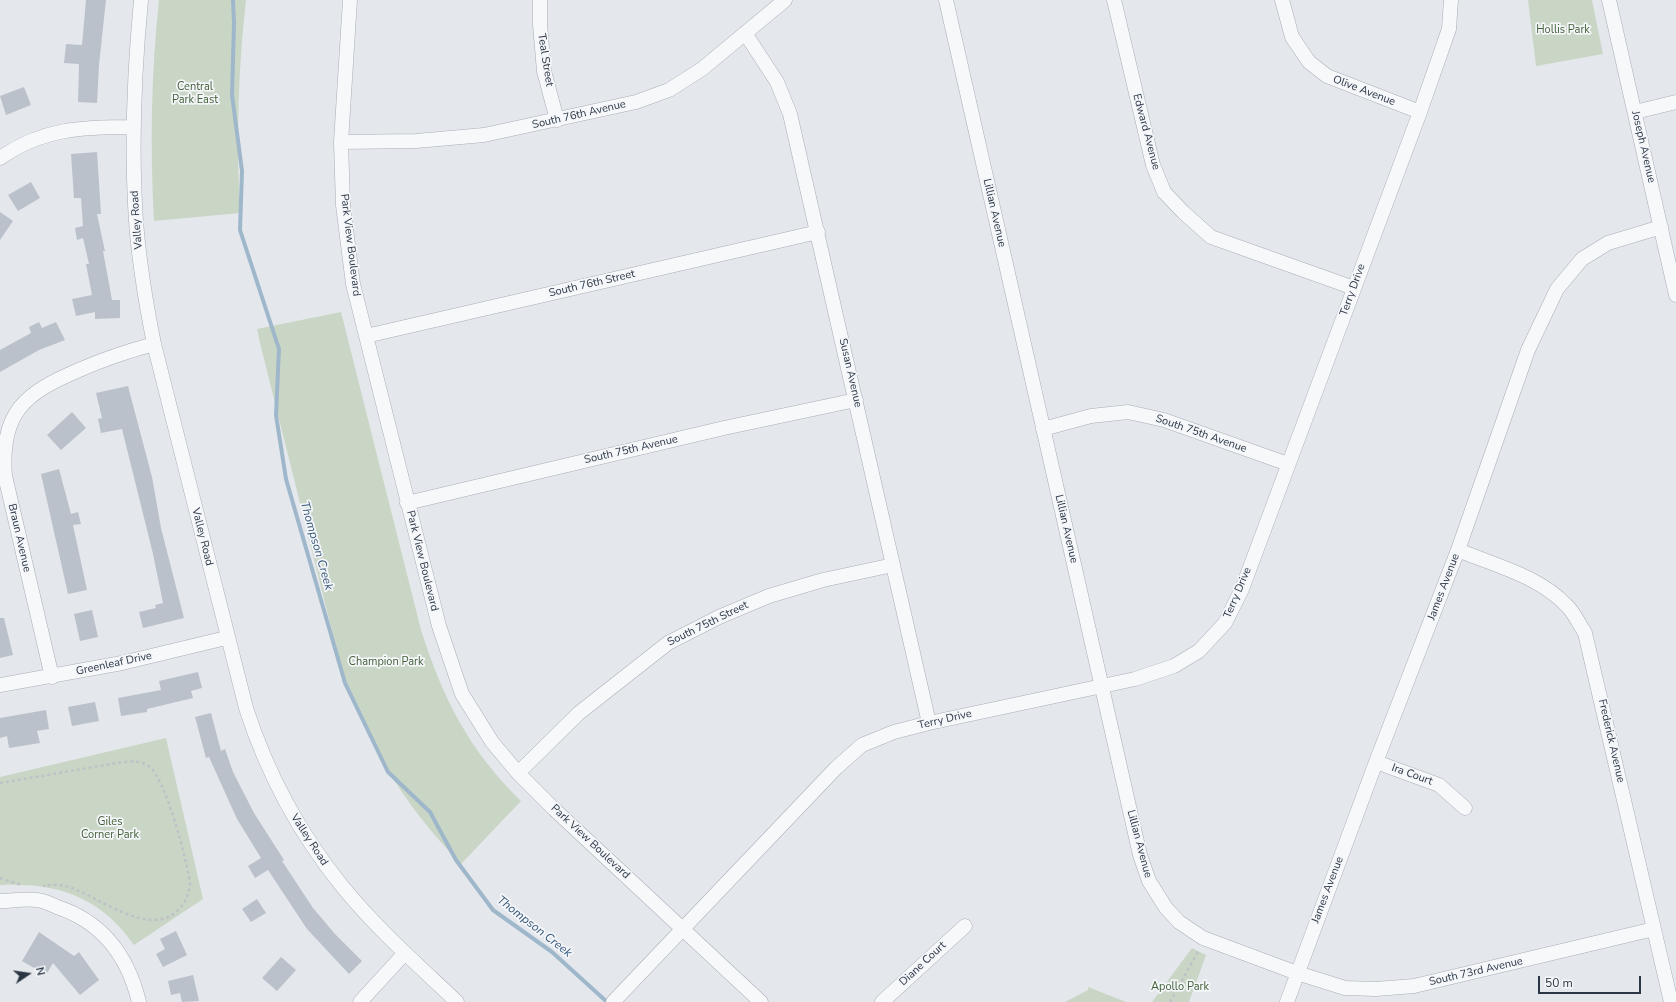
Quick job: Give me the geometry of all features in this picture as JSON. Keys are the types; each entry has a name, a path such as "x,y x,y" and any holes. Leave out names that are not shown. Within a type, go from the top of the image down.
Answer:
{"street":[{"name":"Valley Road","path":"141,0 135,61 133,126 136,221 143,280 154,344 226,638 254,733 272,776 292,814 317,853 342,886 405,953 457,1002"},
{"name":"Park View Boulevard","path":"350,0 341,142 343,205 353,284 439,626 462,694 492,742 518,773 555,810 761,1002"},
{"name":"Teal Street","path":"540,0 540,25 544,71 557,120"},
{"name":"South 76th Avenue","path":"341,142 416,141 484,135 636,102 669,90 702,69 785,0"},
{"name":"Lillian Avenue","path":"946,0 1103,686 1140,855 1154,891 1172,915 1196,934 1211,942 1297,973"},
{"name":"Edward Avenue","path":"1114,0 1153,165 1164,192 1183,212 1211,237 1354,288"},
{"name":"Olive Avenue","path":"1282,0 1292,37 1309,62 1327,76 1420,112"},
{"name":"Terry Drive","path":"683,929 836,768 862,745 894,732 929,723 1135,679 1174,666 1199,651 1225,623 1242,589 1420,112 1449,29 1451,0"},
{"name":"Joseph Avenue","path":"1609,0 1676,295"},
{"name":"Susan Avenue","path":"745,33 776,82 790,114 929,723"},
{"path":"1635,112 1676,102"},
{"path":"0,158 27,143 64,130 133,126"},
{"name":"James Avenue","path":"1287,1002 1376,762 1458,550 1528,350 1557,289 1582,259 1608,244 1661,227"},
{"name":"South 76th Street","path":"366,336 818,232"},
{"name":"Braun Avenue","path":"52,677 2,476 5,443 10,422 20,406 33,394 54,380 103,359 154,344"},
{"name":"South 75th Avenue","path":"407,503 724,428 856,400"},
{"name":"South 75th Avenue","path":"1043,429 1091,416 1128,412 1164,420 1288,464"},
{"name":"Frederick Avenue","path":"1458,550 1519,575 1550,590 1567,606 1585,633 1671,1002"},
{"name":"South 75th Street","path":"518,773 579,713 668,643 719,617 769,596 823,580 893,565"},
{"name":"Greenleaf Drive","path":"0,685 52,677 122,663 226,638"},
{"name":"Ira Court","path":"1376,762 1439,785 1465,808"},
{"path":"0,901 37,900 68,910 95,926 108,938 122,955 134,982 139,1002"},
{"name":"Diane Court","path":"882,1002 965,926"},
{"path":"615,1000 683,929"},
{"name":"South 73rd Avenue","path":"1297,973 1345,988 1376,989 1414,986 1654,929"},
{"path":"360,1002 405,953"}],"path":[{"path":"0,783 123,762 138,762 149,767 154,771 165,792 190,883 187,898 173,914 159,920 145,919 130,915 66,886 38,887"},
{"path":"0,878 26,886"},
{"path":"1170,1002 1199,949"}],"green space":[{"name":"Central Park East","path":"159,0 246,0 238,106 240,213 154,221 152,110 154,55"},
{"name":"Hollis Park","path":"1528,0 1592,0 1603,54 1536,66"},
{"name":"Champion Park","path":"341,312 421,630 429,655 449,701 472,743 503,782 521,801 461,864 439,841 402,792 386,767 359,714 338,655 260,343 257,329"},
{"name":"Giles Corner Park","path":"166,738 203,899 134,945 107,915 92,904 76,896 59,890 40,886 0,885 0,777"},
{"name":"Apollo Park","path":"1192,948 1206,955 1189,1002 1152,1002"},
{"name":"Apollo Park","path":"1088,987 1126,1002 1065,1002 1088,990"}],"building":[{"path":"86,0 106,0 99,65 97,103 78,102 79,64 64,63 66,44 82,45"},
{"path":"24,87 31,105 6,115 0,96"},
{"path":"97,152 101,214 97,214 105,251 103,251 112,300 120,300 120,318 95,319 95,312 76,316 72,299 92,295 86,264 89,264 83,238 77,240 75,228 83,226 81,198 74,198 71,154"},
{"path":"31,182 40,198 18,211 8,195"},
{"path":"0,212 13,221 0,240"},
{"path":"39,322 42,328 56,322 65,340 39,350 0,372 0,350 31,333 29,327"},
{"path":"128,386 152,477 161,528 184,618 143,628 139,612 156,608 155,605 163,603 153,554 122,429 101,433 98,419 102,418 96,393"},
{"path":"72,412 86,428 61,450 47,435"},
{"path":"59,469 71,514 78,512 81,524 73,525 87,590 68,594 41,474"},
{"path":"92,610 98,637 80,641 74,614"},
{"path":"0,618 4,618 13,655 0,658"},
{"path":"198,672 202,688 191,691 193,698 147,709 147,712 121,716 118,698 161,690 159,681"},
{"path":"95,702 99,721 72,726 68,707"},
{"path":"46,710 49,729 37,731 40,743 9,748 7,736 0,738 0,718"},
{"path":"211,713 221,751 225,749 233,772 254,813 284,860 282,861 313,908 335,934 362,961 349,974 307,929 268,870 255,878 248,866 261,858 237,819 209,757 206,758 195,717"},
{"path":"257,899 266,913 251,922 242,909"},
{"path":"176,931 187,955 163,967 156,954 165,949 160,939"},
{"path":"39,932 74,956 79,952 99,980 80,995 53,963 46,975 22,961"},
{"path":"281,957 296,970 277,991 262,978"},
{"path":"193,975 199,1001 182,1002 180,993 171,995 168,981"}],"waterway":[{"name":"Thompson Creek","path":"233,0 234,23 232,95 242,171 240,230 279,349 276,415 286,479 345,683 388,772 430,812 456,860 493,910 552,952 607,1002"}]}
